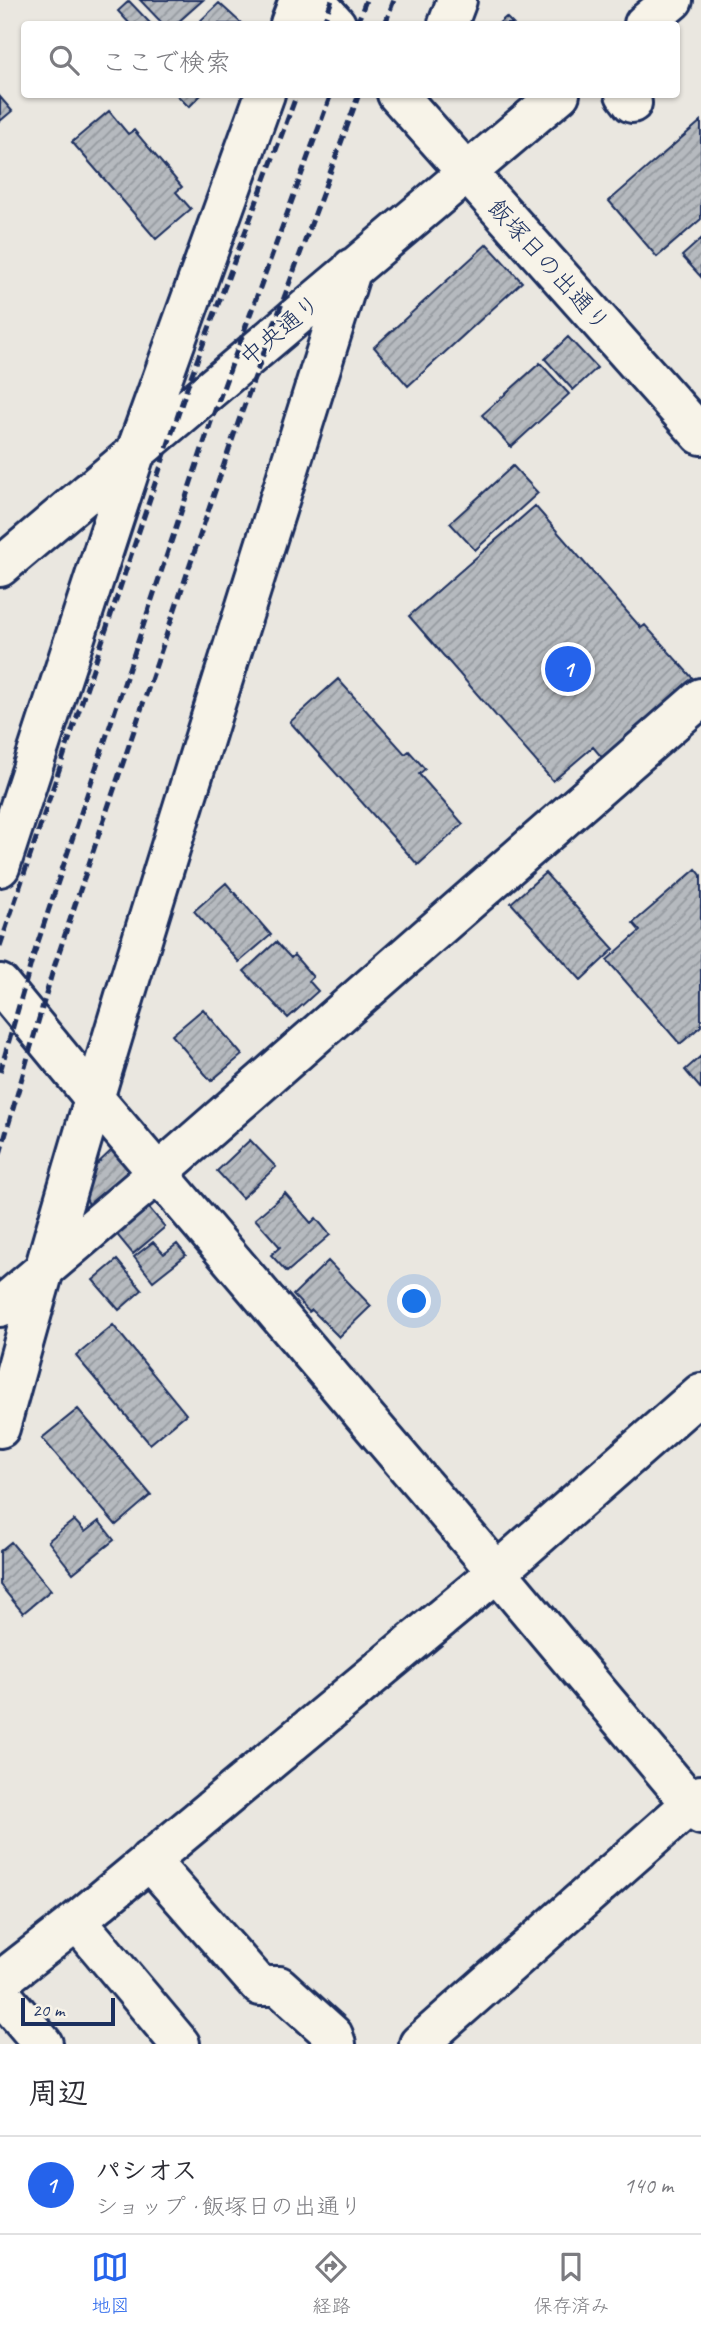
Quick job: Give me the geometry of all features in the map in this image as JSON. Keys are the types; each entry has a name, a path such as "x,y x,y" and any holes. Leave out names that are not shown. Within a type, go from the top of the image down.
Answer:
{"street":[{"path":"291,21 299,0"},
{"path":"314,0 333,21"},
{"path":"449,21 457,0"},
{"path":"647,21 673,0"},
{"path":"0,867 135,454 264,98"},
{"name":"中央通り","path":"0,567 555,98"},
{"name":"飯塚日の出通り","path":"410,100 467,173 701,435"},
{"path":"0,1428 93,1098 352,268"},
{"path":"0,1307 158,1173 701,698"},
{"path":"0,984 93,1098 698,1805 419,2044"},
{"path":"0,1981 77,1922 497,1572 701,1393"},
{"path":"149,1860 260,1986 279,1986 333,2035 336,2044"},
{"path":"77,1922 180,2044"},
{"path":"0,1993 43,2044"}],"building":[{"path":"140,0 203,0 179,21 160,21"},
{"path":"129,1 148,21 127,21 118,11"},
{"path":"219,3 239,21 200,21"},
{"path":"0,97 12,111 0,121"},
{"path":"180,98 198,98 189,107"},
{"path":"109,111 128,134 134,130 182,187 176,192 191,209 156,239 72,142"},
{"path":"701,121 701,219 657,257 609,201"},
{"path":"701,239 701,277 682,256"},
{"path":"487,244 522,282 408,386 374,347"},
{"path":"568,337 597,368 573,390 545,359"},
{"path":"540,363 569,394 511,447 482,415"},
{"path":"513,466 538,493 475,550 450,523"},
{"path":"535,506 641,628 645,625 696,682 605,761 593,747 553,781 409,616"},
{"path":"338,679 405,754 409,751 425,769 419,774 463,824 418,865 290,722"},
{"path":"696,869 701,875 701,1026 680,1044 607,960 640,931 633,923"},
{"path":"545,873 614,949 581,980 511,903"},
{"path":"226,883 271,935 239,962 194,911"},
{"path":"276,942 291,958 294,955 313,977 309,981 318,991 288,1018 244,971"},
{"path":"203,1009 242,1055 211,1081 172,1035"},
{"path":"701,1056 701,1089 685,1070"},
{"path":"250,1140 276,1167 242,1198 217,1171"},
{"path":"113,1149 131,1169 89,1205 83,1191 97,1164"},
{"path":"285,1193 311,1223 316,1218 330,1235 287,1272 271,1255 280,1247 255,1219"},
{"path":"146,1204 165,1227 133,1254 114,1231"},
{"path":"153,1242 164,1254 177,1244 186,1255 153,1281 134,1257"},
{"path":"117,1260 142,1290 119,1310 93,1280"},
{"path":"328,1261 371,1306 339,1337 293,1295"},
{"path":"113,1325 186,1414 150,1444 76,1356"},
{"path":"78,1409 151,1495 116,1525 42,1438"},
{"path":"74,1520 85,1532 99,1521 114,1540 73,1573 48,1541"},
{"path":"11,1542 51,1590 23,1613 0,1585 0,1551"}],"railway":[{"path":"324,21 332,0"},
{"path":"358,21 366,0"},
{"path":"386,21 394,0"},
{"path":"0,946 190,379 295,98"},
{"path":"0,1072 32,960 214,413 330,98"},
{"path":"0,1154 53,970 239,420 358,98"}],"place":[{"name":"パシオス","path":"568,669"}]}
